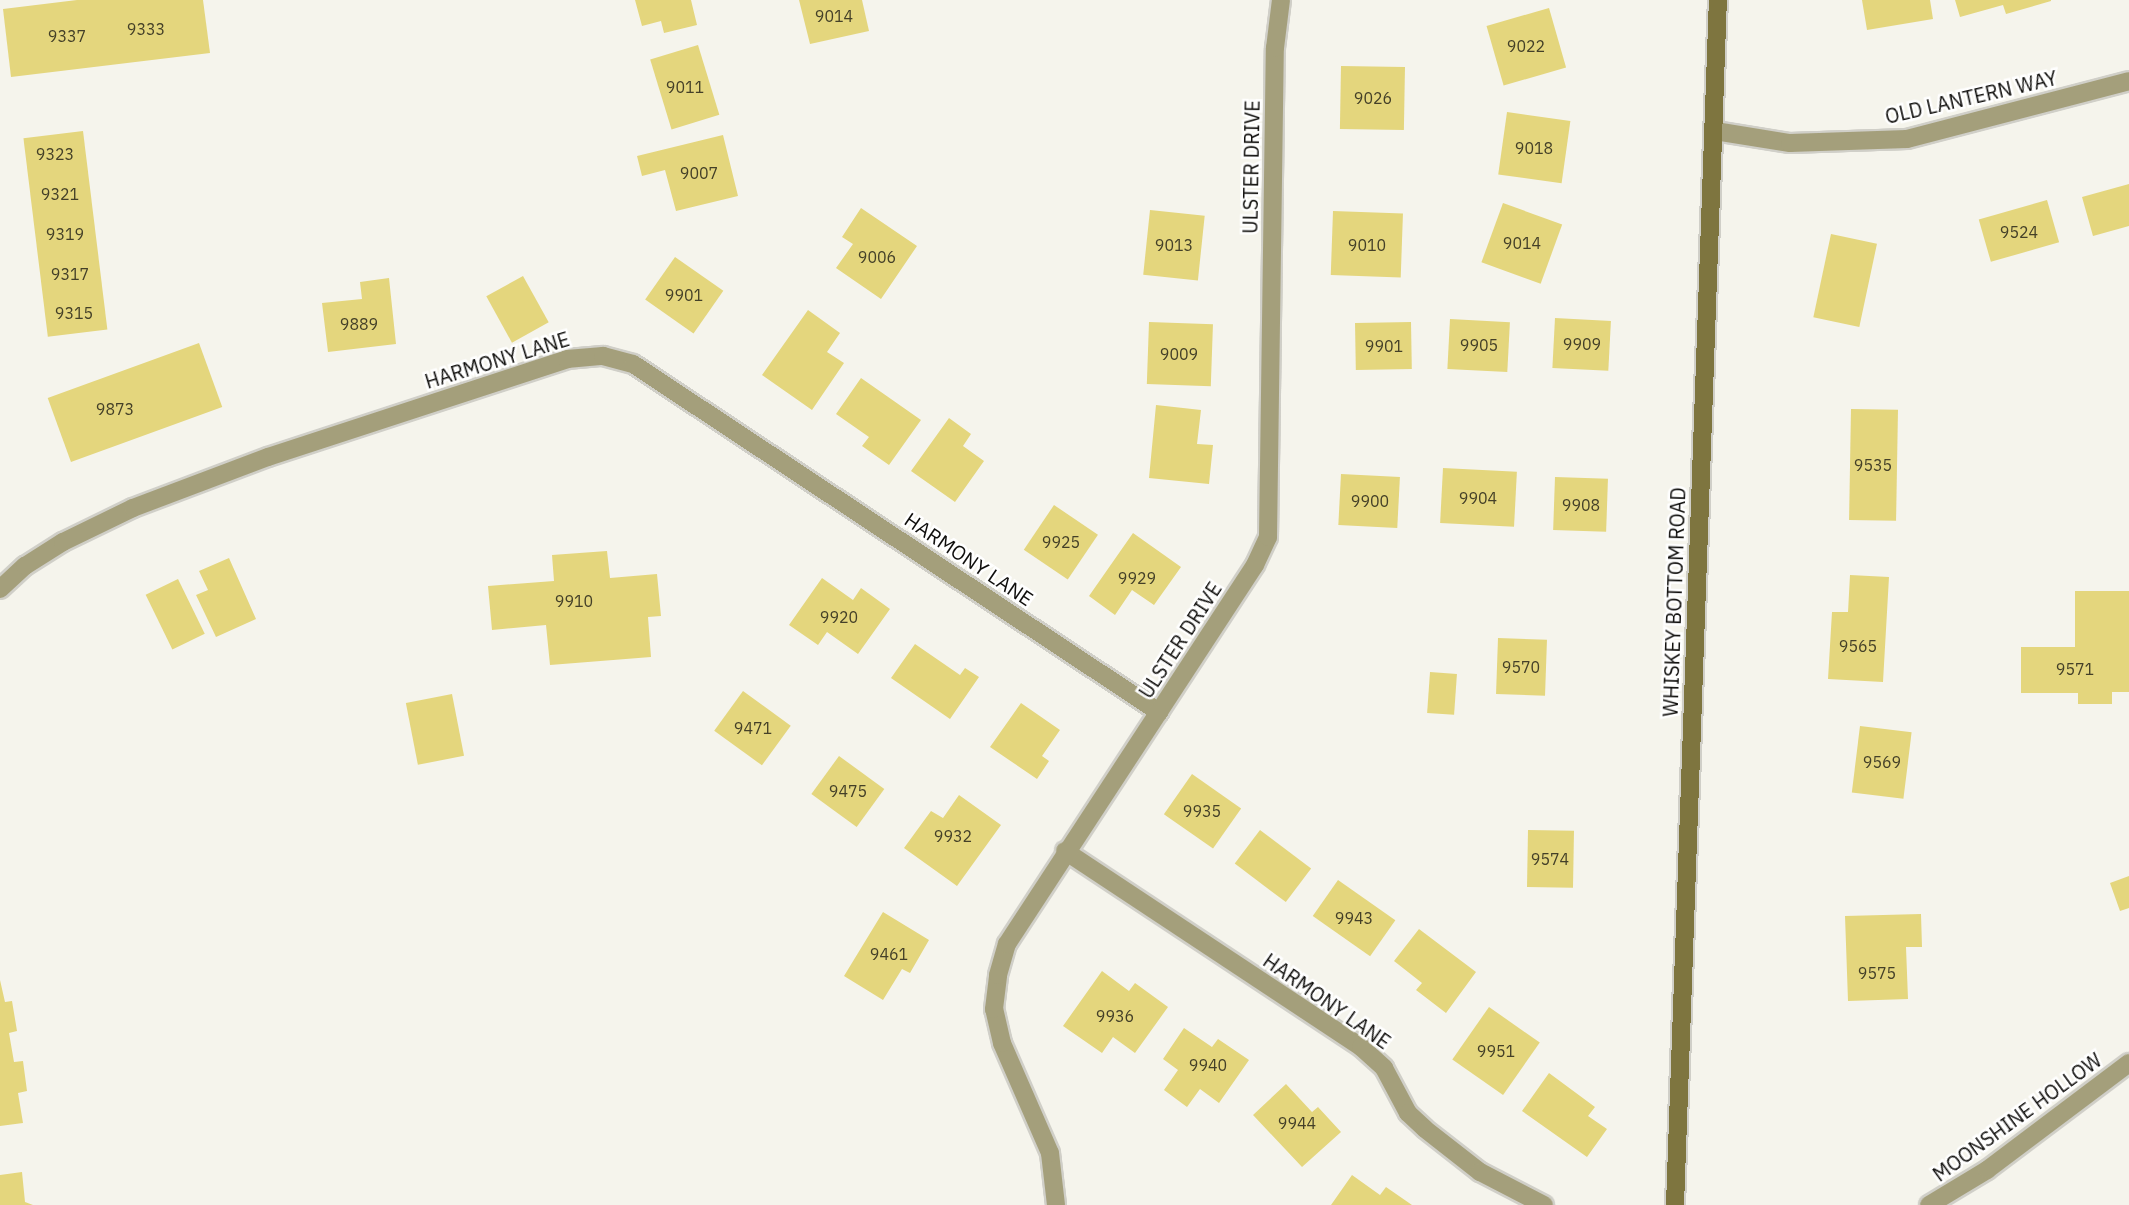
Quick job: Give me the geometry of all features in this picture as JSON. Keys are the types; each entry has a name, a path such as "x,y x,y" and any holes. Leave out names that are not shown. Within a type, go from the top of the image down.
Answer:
{"street":[{"name":"ULSTER DRIVE","path":"1056,1205 1050,1153 1002,1043 994,1009 1007,944 1065,851 1255,566 1268,537 1275,48 1281,0"},
{"name":"WHISKEY BOTTOM ROAD","path":"1675,1205 1718,0"},
{"name":"OLD LANTERN WAY","path":"1715,131 1801,143 1907,139 2129,81"},
{"name":"HARMONY LANE","path":"0,589 54,548 133,508 268,457 567,359 603,356 642,370 1159,712"},
{"name":"HARMONY LANE","path":"1065,851 1361,1047 1384,1068 1408,1113 1425,1129 1480,1172 1544,1205"},
{"name":"MOONSHINE HOLLOW","path":"1929,1205 1988,1170 2129,1063"}],"building":[{"path":"77,0 203,0 210,53 11,77 3,9"},
{"path":"635,0 691,0 697,25 664,33 661,21 642,26"},
{"path":"799,0 862,0 869,31 810,44"},
{"path":"1862,0 1930,0 1933,19 1867,30"},
{"path":"1955,0 2051,1 2006,14 2003,5 1960,17"},
{"path":"1549,8 1566,68 1504,86 1487,26"},
{"path":"698,45 719,115 672,129 650,60"},
{"path":"1341,66 1405,67 1404,130 1340,129"},
{"path":"1507,112 1570,121 1562,183 1498,174"},
{"path":"83,131 107,330 48,337 23,138"},
{"path":"723,135 738,196 676,211 665,170 642,176 637,156"},
{"path":"2129,184 2129,226 2093,236 2082,197"},
{"path":"2047,200 2059,242 1991,262 1979,220"},
{"path":"1503,203 1562,225 1541,284 1481,262"},
{"path":"861,208 917,246 881,299 836,268 853,244 842,237"},
{"path":"1150,210 1205,216 1198,280 1143,275"},
{"path":"1333,211 1403,213 1401,277 1331,275"},
{"path":"1831,234 1877,244 1859,327 1813,317"},
{"path":"675,257 723,291 694,333 645,300"},
{"path":"523,276 549,322 512,343 486,296"},
{"path":"389,278 396,344 328,352 322,303 362,299 360,282"},
{"path":"808,310 840,333 827,352 844,363 812,410 762,375"},
{"path":"1555,318 1611,321 1608,371 1552,368"},
{"path":"1450,319 1510,322 1507,372 1447,369"},
{"path":"1149,322 1213,324 1211,386 1147,384"},
{"path":"1411,322 1412,369 1356,370 1355,323"},
{"path":"199,343 222,407 71,462 48,398"},
{"path":"861,378 921,420 889,465 862,446 869,437 836,414"},
{"path":"1156,405 1201,410 1197,444 1213,445 1209,484 1149,478"},
{"path":"1851,409 1898,410 1896,521 1849,520"},
{"path":"949,418 971,434 963,446 984,461 955,502 911,471"},
{"path":"1443,468 1517,472 1514,527 1440,523"},
{"path":"1341,474 1400,477 1397,528 1338,525"},
{"path":"1555,477 1608,479 1606,532 1553,530"},
{"path":"1054,505 1098,535 1068,579 1024,550"},
{"path":"1133,533 1181,567 1154,605 1132,590 1115,615 1089,596"},
{"path":"607,551 610,578 657,574 661,616 648,617 651,657 550,665 546,625 492,630 488,586 554,581 552,555"},
{"path":"229,558 256,619 216,637 196,595 208,590 199,571"},
{"path":"1850,575 1889,577 1883,682 1828,679 1832,612 1848,612"},
{"path":"822,578 853,600 861,588 890,609 858,654 827,632 818,645 789,625"},
{"path":"178,579 205,634 172,650 146,595"},
{"path":"2075,591 2129,591 2129,692 2112,692 2112,704 2078,704 2078,693 2021,693 2021,647 2075,647"},
{"path":"1498,638 1547,640 1545,696 1496,694"},
{"path":"915,644 960,675 965,668 979,677 950,719 891,678"},
{"path":"1430,672 1457,674 1454,715 1427,713"},
{"path":"743,691 791,726 762,765 714,731"},
{"path":"452,694 464,756 418,765 406,703"},
{"path":"1021,703 1060,730 1042,756 1049,761 1037,779 990,747"},
{"path":"1860,726 1912,732 1903,799 1852,793"},
{"path":"839,756 884,789 857,827 811,794"},
{"path":"1192,774 1241,808 1213,849 1164,814"},
{"path":"959,795 1001,825 957,886 904,848 931,811 943,818"},
{"path":"1260,830 1311,869 1286,902 1235,864"},
{"path":"1528,830 1574,831 1573,888 1527,887"},
{"path":"2129,876 2129,908 2120,911 2110,883"},
{"path":"1338,880 1395,920 1370,956 1313,916"},
{"path":"883,912 929,940 910,973 902,969 883,1000 844,976"},
{"path":"1921,914 1922,947 1906,947 1908,999 1848,1001 1845,916"},
{"path":"1419,929 1476,972 1446,1013 1416,990 1422,983 1394,961"},
{"path":"1102,971 1129,991 1135,983 1168,1007 1135,1053 1113,1037 1102,1053 1063,1026"},
{"path":"0,980 5,1002 12,1001 17,1031 9,1033 14,1062 23,1061 27,1091 18,1093 23,1123 0,1126"},
{"path":"1489,1007 1540,1043 1503,1095 1452,1059"},
{"path":"1184,1028 1212,1047 1218,1039 1249,1060 1219,1103 1200,1089 1187,1107 1164,1090 1178,1070 1163,1059"},
{"path":"1549,1073 1595,1107 1588,1116 1607,1129 1587,1157 1522,1111"},
{"path":"1286,1084 1312,1112 1318,1107 1341,1132 1302,1167 1253,1115"},
{"path":"22,1172 25,1202 33,1205 0,1205 0,1175"},
{"path":"1352,1175 1380,1195 1386,1187 1412,1205 1331,1205"}]}
